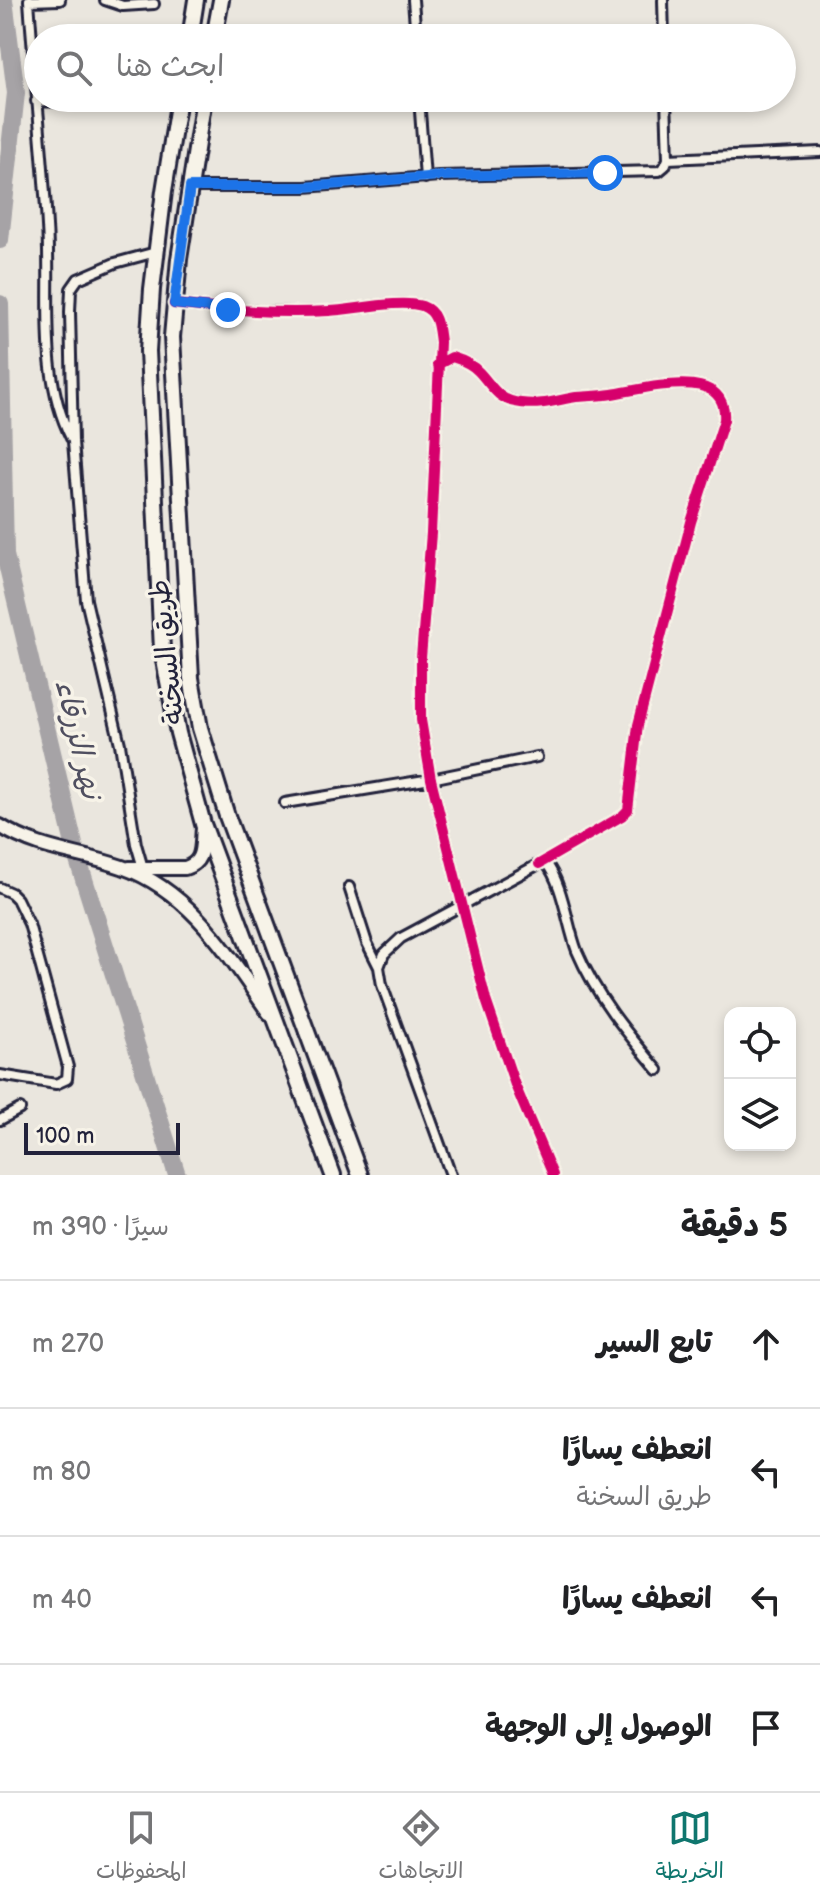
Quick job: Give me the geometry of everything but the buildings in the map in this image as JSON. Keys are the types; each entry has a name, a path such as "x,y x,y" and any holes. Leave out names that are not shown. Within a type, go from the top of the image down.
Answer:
{"main road":[{"path":"192,24 196,0"},
{"path":"217,24 221,0"},
{"name":"طريق السخنة","path":"177,112 156,252 148,351 167,686 203,824 333,1175"},
{"name":"طريق السخنة","path":"202,112 174,304 172,380 191,678 212,771 360,1175"},
{"path":"160,603 186,602"},
{"path":"124,868 193,866 201,855 203,824"},
{"path":"0,826 30,843 124,868 163,888 196,913 274,1019"}],"street":[{"path":"31,24 29,1 60,0"},
{"path":"105,0 123,6 154,4"},
{"path":"413,0 415,24"},
{"path":"663,0 664,24"},
{"path":"37,112 48,230 48,311 54,390 61,417 73,442"},
{"path":"420,112 425,178"},
{"path":"190,187 305,187 425,178 659,171 668,159 666,112"},
{"path":"668,159 820,152"},
{"path":"143,868 136,844 120,744 86,600 73,442 71,289 78,279 88,273 156,252"},
{"path":"174,304 276,312 406,304 431,311 438,322 440,342 431,533 419,700 431,779 497,1035 553,1175"},
{"path":"379,967 391,945 539,864 628,810 638,725 691,522 724,420 725,408 719,397 697,386 676,384 550,403 521,403 499,396 477,370 463,361 452,357 437,365"},
{"path":"285,803 431,779 537,757"},
{"path":"539,864 546,863 553,876 578,953 596,987 629,1036 658,1070"},
{"path":"349,887 367,943 379,967 392,1017 451,1175"},
{"path":"0,888 17,899 29,924 68,1067 65,1081 56,1084 0,1075"},
{"path":"0,1120 20,1109"}],"waterway":[{"name":"نهر الزرقاء","path":"0,240 16,93 4,0"},
{"name":"نهر الزرقاء","path":"0,304 5,555 77,857 177,1175"}],"cycle path":[{"path":"174,304 290,312 413,304 427,309 436,321 440,342 431,533 421,658 421,720 431,779 486,1000 515,1085 553,1175"},
{"path":"437,365 452,357 463,361 476,369 501,396 528,404 681,384 713,391 722,402 724,420 691,522 638,725 628,810 539,864"}],"route":[{"path":"228,310 174,304 190,187 305,187 439,176 605,173"}]}
